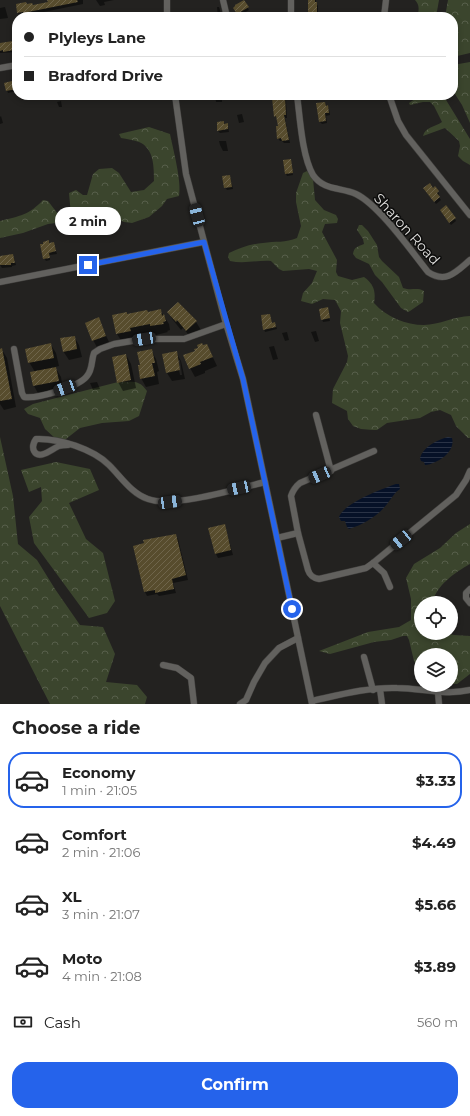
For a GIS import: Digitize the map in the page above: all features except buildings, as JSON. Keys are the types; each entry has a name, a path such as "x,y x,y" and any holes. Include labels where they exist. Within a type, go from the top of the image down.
{"street":[{"path":"167,0 167,12"},
{"path":"223,0 226,12"},
{"path":"291,0 291,12"},
{"path":"385,12 386,0"},
{"path":"0,68 12,66"},
{"path":"176,100 186,174 226,324 243,379 312,702 376,689 396,688 414,690"},
{"name":"Sharon Road","path":"298,100 307,158 313,174 319,182 326,187 357,194 364,199 390,226 428,272 433,275 438,277 448,276 456,272 470,260"},
{"path":"391,100 398,121 406,135 470,215"},
{"path":"0,282 204,242"},
{"path":"14,349 22,394 24,397 30,398 51,394 79,383 86,378 90,372 94,353 100,349 114,344 144,339 184,340 226,324"},
{"path":"316,415 330,471"},
{"path":"68,444 58,446 40,455 36,454 33,447 36,439 43,439 68,444 82,448 96,455 108,464 136,493 153,500 170,502 190,499 265,482"},
{"path":"374,451 300,483 292,491 292,502 298,533 308,570 313,578 366,568 456,495 468,480 470,471"},
{"path":"278,538 298,533"},
{"path":"373,563 384,574 390,587"},
{"path":"470,589 466,593 466,598 470,603"},
{"path":"240,704 246,700 265,663 280,648 298,638"},
{"path":"364,657 382,704"},
{"path":"164,665 177,668 191,678 194,704"},
{"path":"458,691 470,690"},
{"path":"438,692 439,704"}],"green space":[{"path":"415,0 439,0 437,12 418,12 418,4"},
{"path":"448,0 470,0 470,53 458,56 458,12 446,12"},
{"path":"470,62 470,123 458,99 458,64"},
{"path":"414,100 446,100 470,139 470,165 458,156 460,146 459,141 445,128 423,136 428,129 442,122 434,106 430,102 410,105 409,103"},
{"path":"149,127 170,134 178,174 180,190 179,196 167,199 162,206 149,217 132,223 124,222 108,215 92,219 79,219 71,215 69,193 76,190 83,195 87,195 93,174 99,169 112,168 119,173 131,192 144,190 154,181 152,158 148,149 139,142 121,138 119,134"},
{"path":"307,171 313,179 315,200 324,210 336,215 338,219 337,223 325,224 322,232 337,260 336,272 338,276 352,280 364,277 374,288 374,303 390,316 403,322 417,325 430,325 459,317 470,316 470,438 468,438 456,426 451,415 440,410 431,412 420,418 387,423 377,430 361,429 353,426 348,419 347,411 332,403 333,389 347,362 348,356 340,323 341,311 335,300 323,299 312,304 301,301 303,293 312,283 317,271 309,269 283,271 271,261 230,261 228,257 229,253 241,248 254,244 293,240 297,238 301,226 296,202 296,193 303,173"},
{"path":"43,200 48,201 64,222 48,224 23,233 0,238 0,221 29,212"},
{"path":"359,225 362,225 368,231 377,245 379,257 399,277 403,288 419,289 424,291 423,302 408,312 401,308 375,275 369,264 356,258 353,254 354,250 364,244 363,239 357,230"},
{"path":"118,382 135,382 144,387 147,391 139,416 129,421 102,423 80,428 66,439 56,439 45,429 40,418 28,414 24,409 33,404"},
{"path":"0,437 13,496 18,544 37,560 80,625 103,627 115,654 106,682 137,685 147,697 145,704 50,704 0,606"},
{"path":"56,462 90,469 99,490 69,503 86,539 103,553 115,601 107,613 89,618 34,543 29,517 42,501 41,487 29,492 21,470"},
{"path":"470,524 470,564 447,580 435,596 414,596 414,640 458,640 458,635 470,636 470,674 458,683 458,648 414,648 414,661 407,636 374,642 330,654 319,651 368,632 399,627 411,620 411,599 406,578 414,564 440,548 456,533"}],"water":[{"path":"448,437 452,438 452,443 448,452 440,460 425,465 420,458 424,450 435,442"},
{"path":"399,484 400,489 382,510 372,518 349,529 345,521 341,521 339,517 348,507 364,497"}],"route":[{"path":"88,265 204,242 243,379 292,609"}]}
